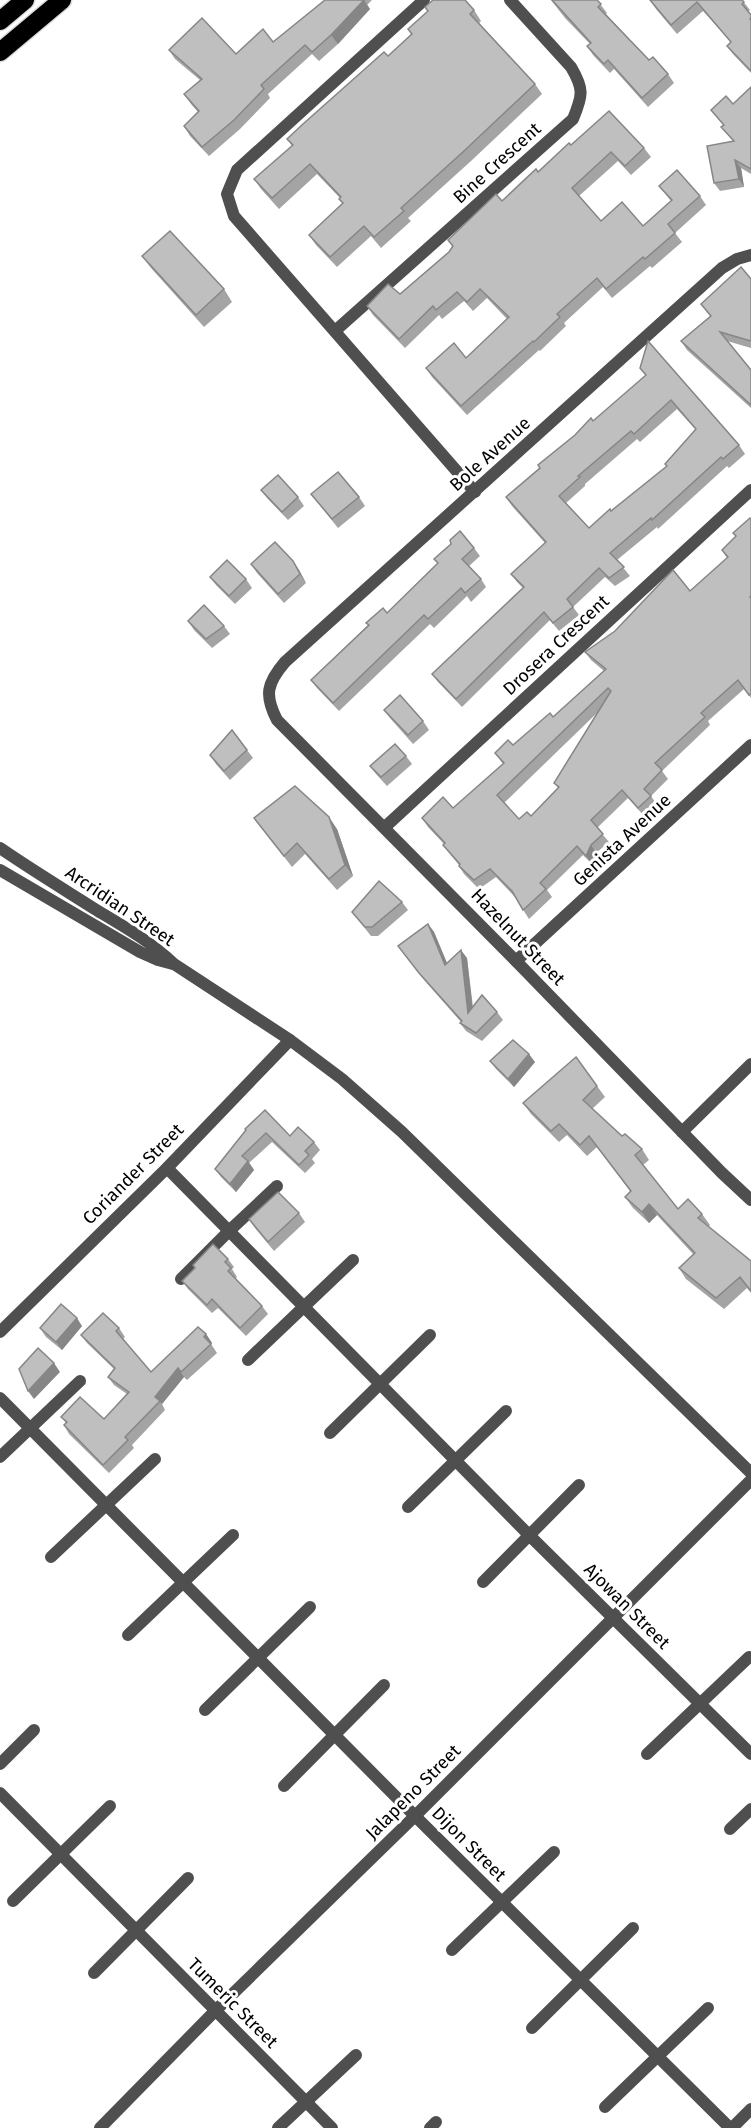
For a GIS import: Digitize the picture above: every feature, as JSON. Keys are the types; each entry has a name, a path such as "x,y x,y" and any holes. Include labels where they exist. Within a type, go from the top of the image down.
{"highway":[{"path":"0,21 26,0"},
{"path":"0,52 62,0"}],"street":[{"path":"424,0 237,170 227,194 234,216 475,492"},
{"name":"Bine Crescent","path":"335,332 573,119 579,106 582,90 577,77 571,67 510,0"},
{"name":"Bole Avenue","path":"268,694 273,677 285,662 722,268 737,259 751,255"},
{"name":"Drosera Crescent","path":"385,827 751,490"},
{"name":"Hazelnut Street","path":"268,694 270,706 277,720 751,1200"},
{"name":"Genista Avenue","path":"516,961 751,745"},
{"name":"Arcridian Street","path":"0,848 140,936 159,949 174,964"},
{"name":"Arcridian Street","path":"0,870 140,952 174,964"},
{"path":"174,964 290,1040 342,1079 402,1131 751,1473"},
{"name":"Coriander Street","path":"0,1332 167,1168 290,1040"},
{"path":"682,1132 751,1064"},
{"name":"Ajowan Street","path":"167,1168 529,1535 751,1754"},
{"path":"182,1279 278,1186"},
{"path":"248,1360 353,1260"},
{"path":"330,1433 430,1335"},
{"path":"0,1457 80,1381"},
{"name":"Dijon Street","path":"0,1398 415,1816 731,2128 751,2109"},
{"path":"408,1507 507,1411"},
{"path":"51,1557 155,1459"},
{"name":"Jalapeno Street","path":"100,2128 751,1480"},
{"path":"483,1582 579,1485"},
{"path":"128,1635 233,1534"},
{"path":"205,1710 310,1607"},
{"path":"647,1754 749,1657"},
{"path":"284,1786 384,1685"},
{"path":"0,1764 34,1730"},
{"name":"Tumeric Street","path":"0,1793 332,2128"},
{"path":"13,1901 110,1806"},
{"path":"730,1829 751,1809"},
{"name":"Dijon Street","path":"452,1950 554,1852"},
{"path":"94,1973 188,1878"},
{"path":"532,2028 633,1928"},
{"path":"605,2107 708,2008"},
{"path":"278,2128 356,2055"}],"building":[{"path":"325,0 364,0 312,52 305,45 261,85 264,89 234,120 202,147 184,126 199,111 184,94 202,79 169,50 202,18 236,54 263,29 273,42"},
{"path":"433,0 465,0 474,10 470,14 535,84 401,208 404,211 374,237 364,226 330,257 309,235 343,203 339,199 341,197 310,164 272,198 254,179 293,145 287,139 303,124 384,52 388,56 412,34 408,29 428,11 425,7"},
{"path":"552,0 597,0 601,4 598,7 649,60 653,57 668,74 642,98 608,60 604,64 587,46 591,43"},
{"path":"650,0 742,0 744,2 742,4 751,15 751,71 727,46 731,42 697,2 671,25"},
{"path":"751,87 751,169 735,160 739,179 714,183 707,146 734,141 721,127 724,125 711,110 726,96 733,104"},
{"path":"609,111 644,148 625,166 611,152 572,188 601,221 622,202 643,226 672,200 659,186 677,170 700,196 668,224 675,233 606,289 597,278 557,314 560,317 534,342 461,406 426,368 454,343 466,358 509,317 480,289 467,302 457,292 436,310 433,306 399,339 367,306 388,284 400,294 449,252 453,246 448,240 496,194 502,201 536,169 538,172"},
{"path":"170,231 224,289 196,315 142,256"},
{"path":"741,267 751,279 751,341 720,332 751,370 751,405 681,341 711,316 701,304"},
{"path":"648,341 739,445 723,459 721,457 652,520 651,518 610,553 624,567 609,578 599,568 567,599 573,607 553,623 544,612 456,699 432,674 524,587 511,574 546,542 506,497 540,468 538,465 575,435 591,418 593,421 646,375 640,368","holes":["671,400 696,429 665,464 667,466 611,511 610,509 589,528 559,496 580,477 578,476 631,431 634,434"]},
{"path":"338,472 359,497 332,519 311,494"},
{"path":"278,475 298,497 282,512 261,490"},
{"path":"751,519 751,693 749,695 738,680 701,713 705,717 655,763 662,770 644,789 651,796 638,808 622,790 591,820 603,834 591,845 586,856 577,846 540,883 546,889 523,910 512,891 490,869 474,880 459,866 460,864 443,845 445,843 422,818 443,797 453,808 504,763 495,753 508,740 513,745 550,713 553,717 606,669 585,652 615,631 673,570 690,591 728,557 722,550 736,536 733,533","holes":["608,688 611,691 554,783 559,787 531,816 527,812 519,819 497,795"]},
{"path":"460,531 474,548 462,559 481,579 465,593 461,588 428,619 424,615 333,703 311,680 369,625 366,623 383,608 387,613 438,563 434,559 451,544 450,540"},
{"path":"275,542 293,561 300,574 278,594 251,564"},
{"path":"227,560 246,579 229,596 210,577"},
{"path":"204,605 224,626 206,639 188,621"},
{"path":"400,695 423,721 408,735 384,710"},
{"path":"232,730 247,750 224,771 210,755"},
{"path":"395,744 406,756 381,777 370,766"},
{"path":"295,786 329,817 345,865 329,879 297,843 284,856 254,818"},
{"path":"379,881 402,902 372,927 365,927 352,912"},
{"path":"428,924 445,965 461,950 468,1013 482,995 497,1012 476,1033 460,1023 462,1021 398,946"},
{"path":"513,1040 529,1054 508,1079 490,1061"},
{"path":"576,1057 597,1086 583,1100 622,1136 625,1134 642,1149 635,1155 678,1209 688,1199 702,1214 698,1218 751,1261 751,1291 740,1277 716,1298 679,1268 695,1253 649,1204 642,1212 625,1197 631,1191 589,1136 580,1145 559,1124 551,1131 523,1103"},
{"path":"265,1110 290,1136 298,1127 314,1142 305,1151 309,1155 299,1165 266,1133 242,1156 248,1161 230,1184 215,1169 245,1129"},
{"path":"278,1192 299,1213 268,1242 249,1219"},
{"path":"213,1244 228,1259 225,1262 231,1268 228,1271 262,1306 240,1328 212,1299 207,1305 182,1281 195,1268 193,1265"},
{"path":"61,1304 77,1318 56,1342 40,1328"},
{"path":"103,1313 119,1328 116,1331 151,1372 198,1327 206,1334 204,1337 211,1344 181,1372 178,1368 155,1397 160,1401 125,1437 128,1440 103,1465 64,1425 67,1422 61,1417 80,1397 104,1419 129,1392 108,1377 115,1368 81,1335"},
{"path":"38,1348 54,1363 28,1391 19,1369"}]}
